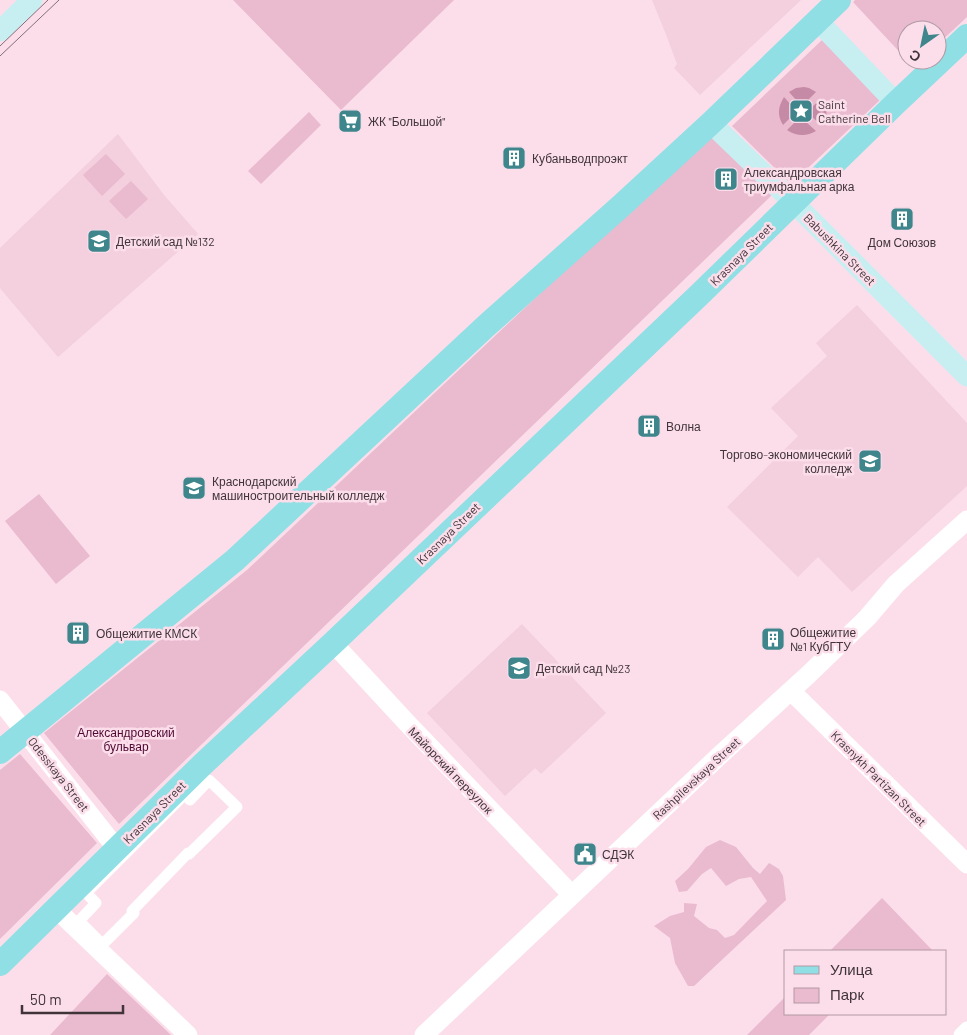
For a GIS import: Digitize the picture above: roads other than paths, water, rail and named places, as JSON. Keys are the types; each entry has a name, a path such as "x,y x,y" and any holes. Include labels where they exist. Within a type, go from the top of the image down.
{"main road":[{"path":"0,31 32,0"},
{"path":"0,752 235,560 486,326 711,123 839,0"},
{"path":"818,21 896,103"},
{"name":"Krasnaya Street","path":"0,964 203,764 698,296 793,202 967,36"},
{"name":"Babushkina Street","path":"711,123 967,376"}],"street":[{"name":"Rashpilevskaya Street","path":"424,1035 718,757 791,691 867,618 896,584 967,520"},
{"name":"Майорский переулок","path":"332,643 572,896"},
{"name":"Krasnykh Partizan Street","path":"791,691 967,864"},
{"name":"Odesskaya Street","path":"0,700 117,849"},
{"name":"Krasnaya Street","path":"209,780 237,807 189,854 182,858 132,911 134,913 105,942 100,942 79,921 96,903 86,893 185,794 190,800 209,780"},
{"path":"56,909 188,1035"},
{"path":"960,1035 967,1029"}],"tram line":[{"path":"0,46 48,0"},
{"path":"0,56 59,0"}],"place":[{"name":"Saint Catherine Bell","path":"801,111"},
{"name":"ЖК \"Большой\"","path":"350,121"},
{"name":"Кубаньводпроэкт","path":"514,158"},
{"name":"Александровская триумфальная арка","path":"726,179"},
{"name":"Дом Союзов","path":"902,219"},
{"name":"Детский сад №132","path":"99,241"},
{"name":"Волна","path":"649,426"},
{"name":"Торгово-экономический колледж","path":"870,461"},
{"name":"Краснодарский машиностроительный колледж","path":"194,488"},
{"name":"Общежитие КМСК","path":"78,633"},
{"name":"Общежитие №1 КубГТУ","path":"773,639"},
{"name":"Детский сад №23","path":"519,668"},
{"name":"СДЭК","path":"585,854"}],"park label":[{"name":"Александровский бульвар","path":"126,739"}]}
